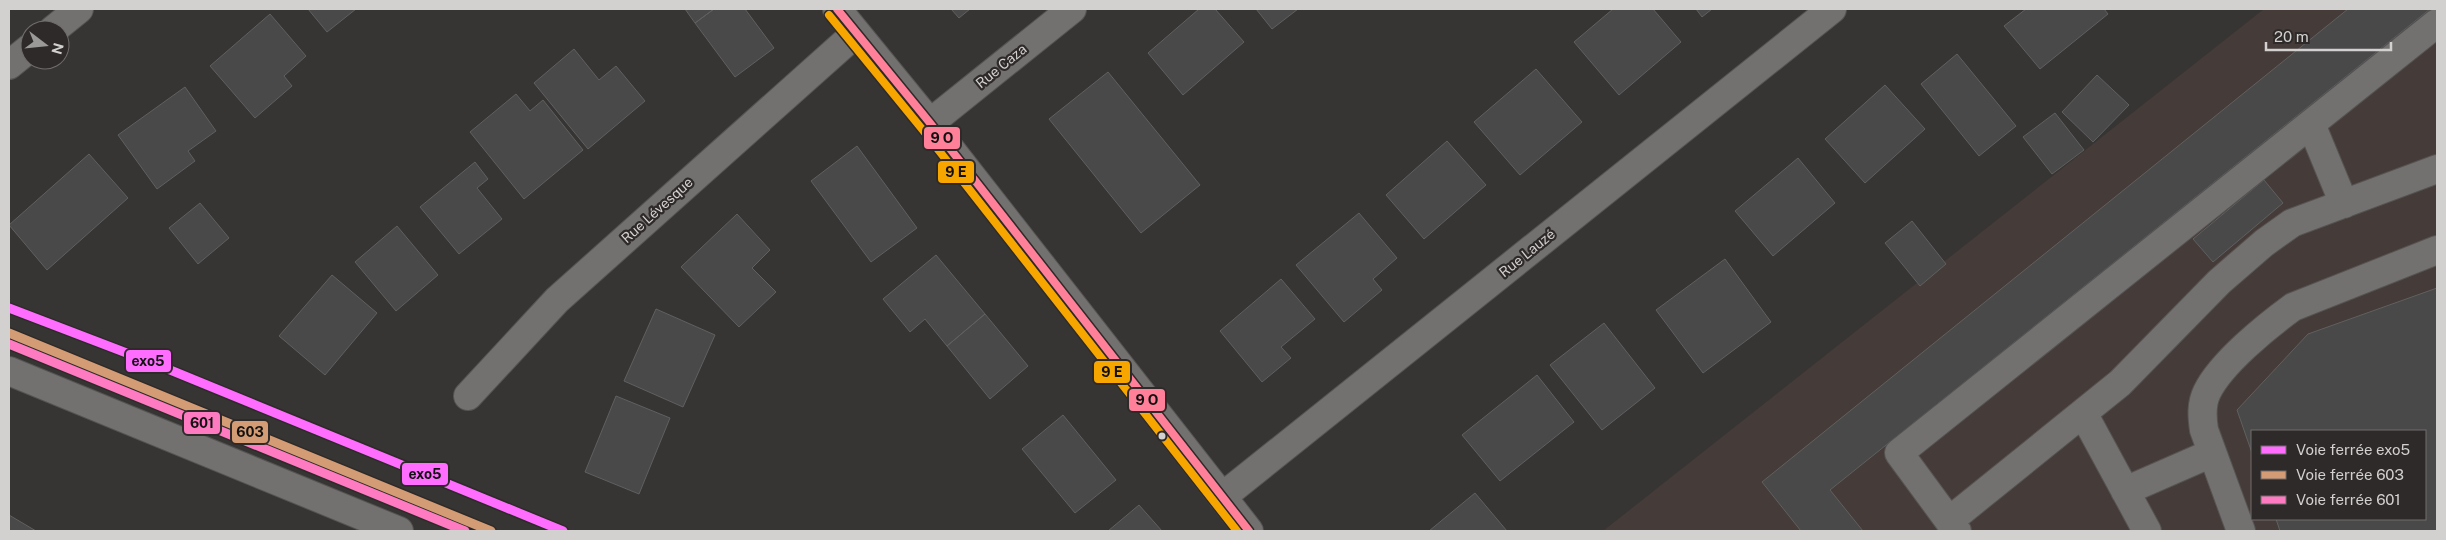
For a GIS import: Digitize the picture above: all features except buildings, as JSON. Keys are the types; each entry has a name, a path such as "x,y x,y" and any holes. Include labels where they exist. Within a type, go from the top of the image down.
{"street":[{"path":"65,20 79,9"},
{"path":"837,9 930,123 1249,531"},
{"name":"Rue Caza","path":"930,123 1072,9"},
{"name":"Rue Lauzé","path":"1222,497 1832,9"},
{"path":"2437,23 1899,453 1953,526 2120,383 2219,282 2264,242 2292,223 2437,169"},
{"name":"Rue Lévesque","path":"468,396 557,300 856,34"},
{"path":"9,66 20,57"},
{"path":"2311,124 2344,204"},
{"path":"2241,531 2204,430 2202,414 2206,394 2216,376 2273,322 2293,307 2437,250"},
{"path":"9,371 400,531"},
{"path":"2083,413 2147,531"},
{"path":"2125,491 2212,453"}],"shaded area":[{"path":"2264,9 2437,9 2437,531 1603,531"}],"rail line":[{"name":"exo5","path":"9,308 158,365 563,531"},
{"name":"603","path":"9,333 491,531"},
{"name":"601","path":"9,344 465,531"}],"transit line":[{"path":"837,9 930,123 1249,531"},
{"path":"829,15 922,129 1237,531"}]}
